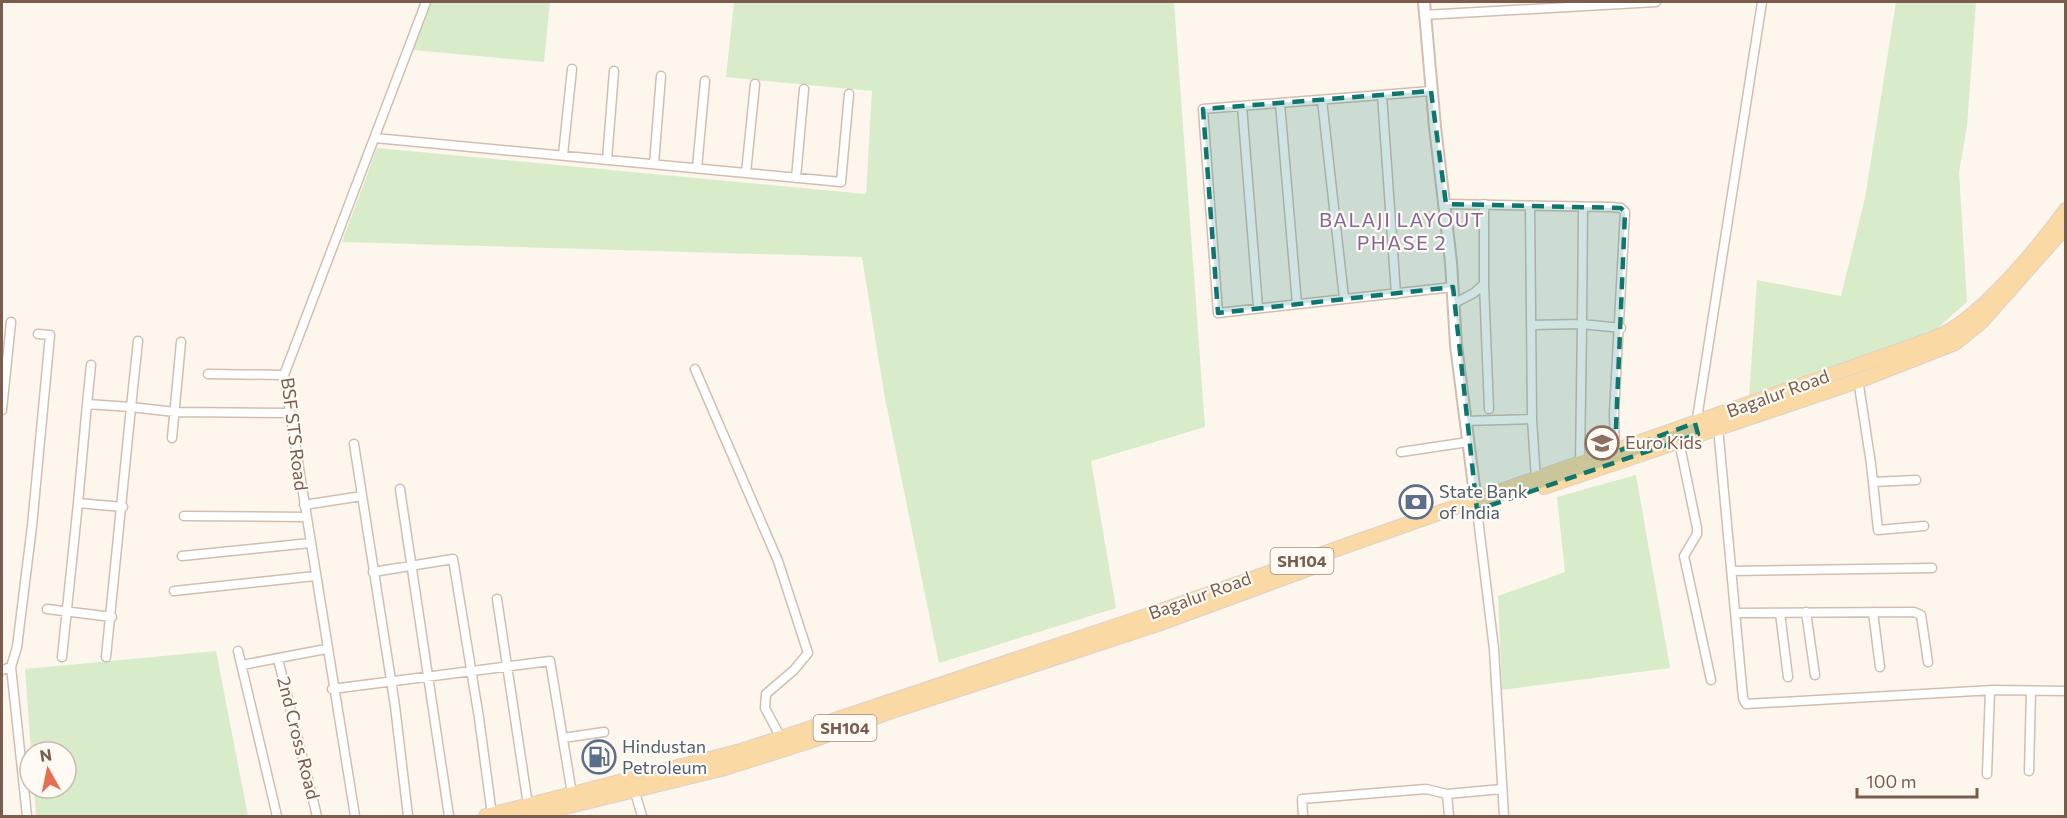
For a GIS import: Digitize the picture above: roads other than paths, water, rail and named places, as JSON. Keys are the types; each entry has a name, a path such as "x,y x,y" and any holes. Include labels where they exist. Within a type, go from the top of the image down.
{"main road":[{"name":"Bagalur Road","path":"1476,506 1581,463 1697,429 1950,330 1977,310 2043,240 2066,210"},
{"name":"Bagalur Road","path":"489,816 528,811 725,768 1476,506 1679,441 1697,429 1718,428 1858,381 1955,343 1982,321 2046,251 2066,225"},
{"name":"Bagalur Road","path":"528,811 572,794 741,751 1156,618"}],"street":[{"name":"BSF STS Road","path":"355,816 332,688 284,375 426,2"},
{"path":"1424,2 1431,91 1446,204 1465,421 1494,648 1504,816"},
{"path":"1424,15 1534,5 1656,2"},
{"path":"1697,429 1762,2"},
{"path":"563,155 572,69"},
{"path":"607,160 614,71"},
{"path":"654,164 661,76"},
{"path":"697,168 705,81"},
{"path":"746,173 754,84"},
{"path":"796,178 804,89"},
{"path":"1431,91 1203,109 1218,313 1453,287"},
{"path":"375,138 841,182 849,94"},
{"path":"1382,95 1396,294"},
{"path":"1322,100 1344,298"},
{"path":"1280,103 1297,304"},
{"path":"1242,106 1258,307"},
{"path":"1446,204 1621,208 1625,212 1621,328 1614,413 1615,452"},
{"path":"1484,204 1484,284 1489,409"},
{"path":"1530,206 1532,419 1536,480"},
{"path":"1581,463 1583,208"},
{"path":"1453,304 1474,293 1484,284"},
{"path":"2,410 11,322"},
{"path":"1531,325 1582,324 1621,328"},
{"path":"27,816 12,667 17,647 32,526 50,335 38,333"},
{"path":"106,657 112,617 138,341"},
{"path":"172,438 181,342"},
{"path":"62,657 91,365"},
{"path":"1856,366 1878,530 1924,526"},
{"path":"695,369 778,561 808,653 794,670 766,694 765,708 782,738"},
{"path":"208,374 284,375"},
{"path":"87,404 175,412 289,413"},
{"path":"1465,421 1532,419"},
{"path":"1718,428 1737,613 1743,698 1746,704 1990,690 2066,691"},
{"path":"1679,441 1697,528 1697,534 1684,556 1711,680"},
{"path":"1401,452 1468,442"},
{"path":"354,444 408,816"},
{"path":"1873,483 1916,480"},
{"path":"400,489 430,676 449,816"},
{"path":"304,506 362,496"},
{"path":"78,503 123,507"},
{"path":"184,516 306,517"},
{"path":"182,556 310,543"},
{"path":"373,572 453,559 472,671 489,816"},
{"path":"1732,571 1932,568"},
{"path":"174,591 315,576"},
{"path":"497,599 528,811"},
{"path":"47,609 112,617"},
{"path":"1806,612 1815,675"},
{"path":"1873,612 1880,667"},
{"path":"1737,613 1914,612 1921,615 1928,662"},
{"path":"1780,613 1788,676"},
{"path":"242,665 326,649"},
{"path":"238,651 277,816"},
{"name":"2nd Cross Road","path":"278,659 317,816"},
{"path":"332,688 550,661 572,794"},
{"path":"2,670 12,667"},
{"path":"1987,774 1990,690"},
{"path":"2029,771 2031,691"},
{"path":"562,738 604,732"},
{"path":"634,789 642,816"},
{"path":"1303,816 1302,799 1426,789 1447,794 1502,789"},
{"path":"1447,794 1449,816"}],"place":[{"name":"Euro Kids","path":"1602,443"},
{"name":"State Bank of India","path":"1416,502"},
{"name":"Hindustan Petroleum","path":"599,757"}],"district":[{"name":"BALAJI LAYOUT PHASE 2","path":"1402,232"}]}
